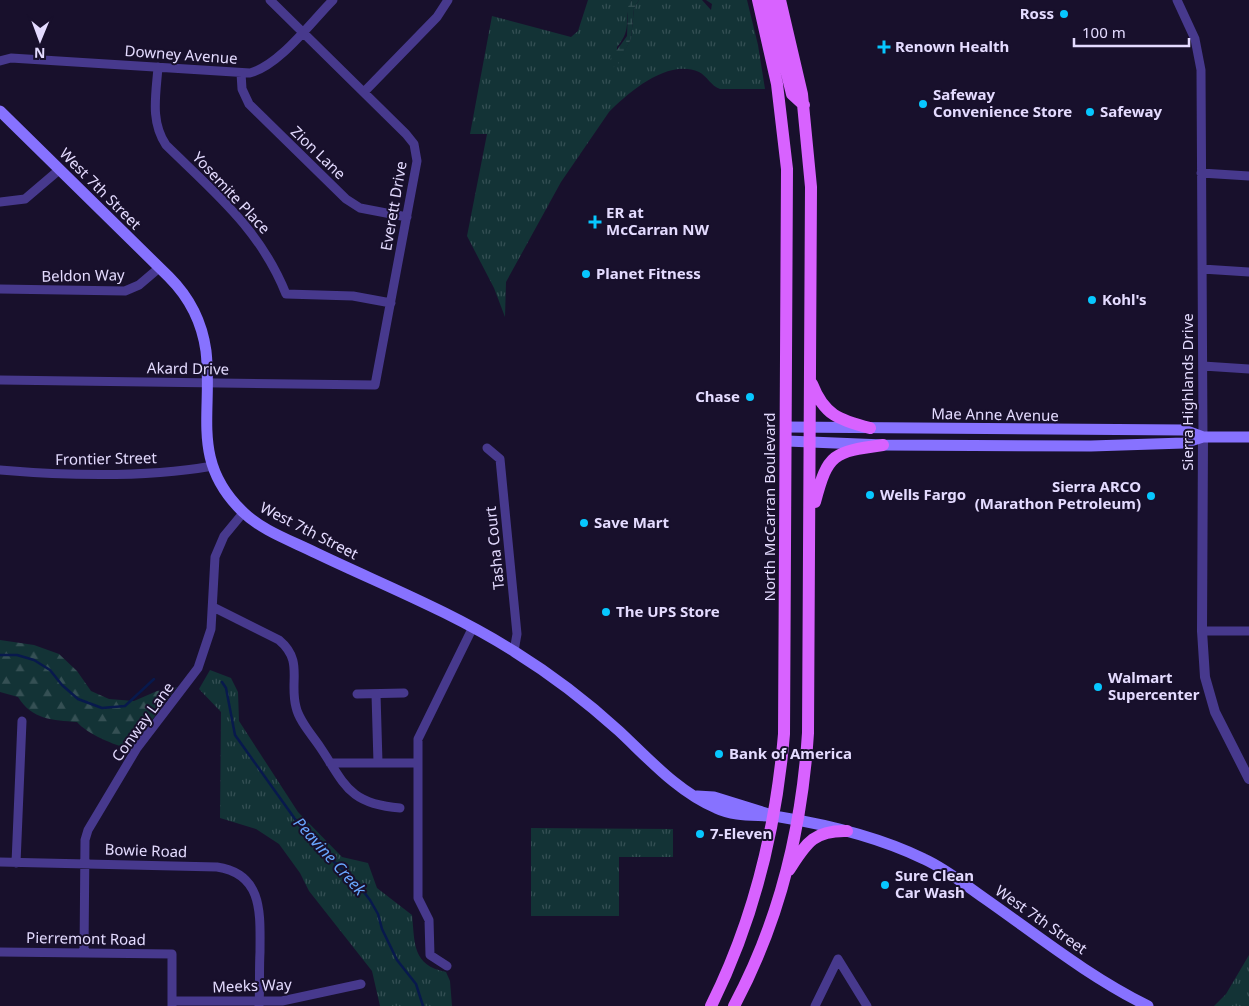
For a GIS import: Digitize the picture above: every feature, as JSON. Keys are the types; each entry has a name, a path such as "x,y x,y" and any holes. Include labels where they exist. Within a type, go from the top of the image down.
{"main road":[{"name":"North McCarran Boulevard","path":"710,1006 723,982 748,920 761,876 775,816 781,776 786,706 786,150 777,84 758,0"},
{"path":"769,0 792,94 804,105"},
{"path":"734,1006 767,932 785,876 797,820 806,762 808,732 811,188 804,105 798,68 780,0"},
{"name":"West 7th Street","path":"0,111 177,285 196,316 206,350 207,446 213,466 230,496 243,512 277,534 473,627 514,651 580,698 657,767 711,806 741,816 775,816 847,831 902,849 933,863 1083,967 1148,1006"},
{"path":"810,362 811,381 824,408 839,419 870,428"},
{"name":"Mae Anne Avenue","path":"786,427 1184,430 1203,437"},
{"name":"Mae Anne Avenue","path":"787,441 883,445 1091,446 1184,443 1203,437 1249,437"},
{"path":"810,519 822,473 829,462 846,451 883,445"},
{"path":"785,876 812,840 831,830 847,831"}],"street":[{"name":"Everett Drive","path":"270,0 414,144 417,161 375,385"},
{"name":"Downey Avenue","path":"0,61 11,58 241,73 259,70 266,66 302,32 333,0"},
{"path":"364,92 437,17 448,0"},
{"name":"Sierra Highlands Drive","path":"1177,0 1189,25 1199,55 1203,366 1202,631 1205,678 1224,731 1249,780"},
{"name":"Yosemite Place","path":"158,67 155,118 160,137 244,222 269,257 286,294 353,296 391,302"},
{"name":"Zion Lane","path":"241,73 242,89 249,104 346,200 360,208 407,217"},
{"path":"0,202 26,199 59,170"},
{"path":"1201,173 1249,176"},
{"name":"Beldon Way","path":"0,289 124,291 139,285 159,268"},
{"path":"1202,269 1249,272"},
{"path":"1203,366 1249,369"},
{"name":"Akard Drive","path":"0,380 375,385"},
{"name":"Tasha Court","path":"486,448 500,459 517,634 514,651"},
{"name":"Frontier Street","path":"0,470 53,475 173,472 213,466"},
{"name":"Conway Lane","path":"84,953 85,840 92,820 138,748 198,668 208,644 213,608 215,557 224,536 243,512"},
{"path":"213,608 279,640 286,646 294,660 296,710 340,780 361,799 371,804 400,808"},
{"path":"447,966 430,955 429,920 418,898 418,739 473,627"},
{"path":"1202,631 1249,631"},
{"path":"357,694 404,693"},
{"path":"376,694 378,762"},
{"path":"16,863 22,721"},
{"path":"330,763 418,763"},
{"name":"Bowie Road","path":"0,862 226,868 242,876 249,883 257,900 260,917 259,1004"},
{"name":"Pierremont Road","path":"0,952 172,954 173,1004"},
{"path":"815,1006 838,959 868,1006"},
{"name":"Meeks Way","path":"173,1004 259,1004 282,1001 360,984"}],"green space":[{"path":"588,0 632,0 629,7 627,29 617,47 617,64 631,39 634,8 639,0 702,0 711,10 712,4 706,0 747,0 758,45 765,89 720,89 699,72 687,69 662,73 627,95 609,112 561,182 506,282 505,317 494,288 467,236 487,134 470,134 492,16 571,37 578,31"},
{"path":"632,0 639,0 634,8 631,39 618,64 612,68 609,61 627,36 628,7"},
{"path":"0,640 34,645 59,654 77,671 91,691 109,699 134,701 157,691 177,687 130,749 101,739 87,731 77,722 51,719 36,714 24,705 18,697 0,692"},
{"path":"210,670 231,678 238,692 239,721 298,812 342,857 368,863 377,888 412,915 417,952 427,964 435,969 446,972 450,981 452,1006 380,1006 372,971 309,891 300,873 279,844 256,829 220,818 221,712 199,689"},
{"path":"531,828 673,829 673,857 619,857 619,916 531,916"},
{"path":"1249,955 1249,1006 1214,1006 1226,994"}],"waterway":[{"name":"Peavine Creek","path":"0,655 17,655 34,660 50,670 62,685 78,699 102,708 125,706 154,679"},
{"name":"Peavine Creek","path":"222,682 226,688 235,735 300,826 326,855 354,879 370,900 378,914 382,929 397,960 416,984 423,1006"}],"place":[{"name":"Ross","path":"1064,14"},
{"name":"Renown Health","path":"884,47"},
{"name":"Safeway Convenience Store","path":"923,104"},
{"name":"Safeway","path":"1090,112"},
{"name":"ER at McCarran NW","path":"595,222"},
{"name":"Planet Fitness","path":"586,274"},
{"name":"Kohl's","path":"1092,300"},
{"name":"Chase","path":"750,397"},
{"name":"Wells Fargo","path":"870,495"},
{"name":"Sierra ARCO (Marathon Petroleum)","path":"1151,496"},
{"name":"Save Mart","path":"584,523"},
{"name":"The UPS Store","path":"606,612"},
{"name":"Walmart Supercenter","path":"1098,687"},
{"name":"Bank of America","path":"719,754"},
{"name":"7-Eleven","path":"700,834"},
{"name":"Sure Clean Car Wash","path":"885,885"}]}
